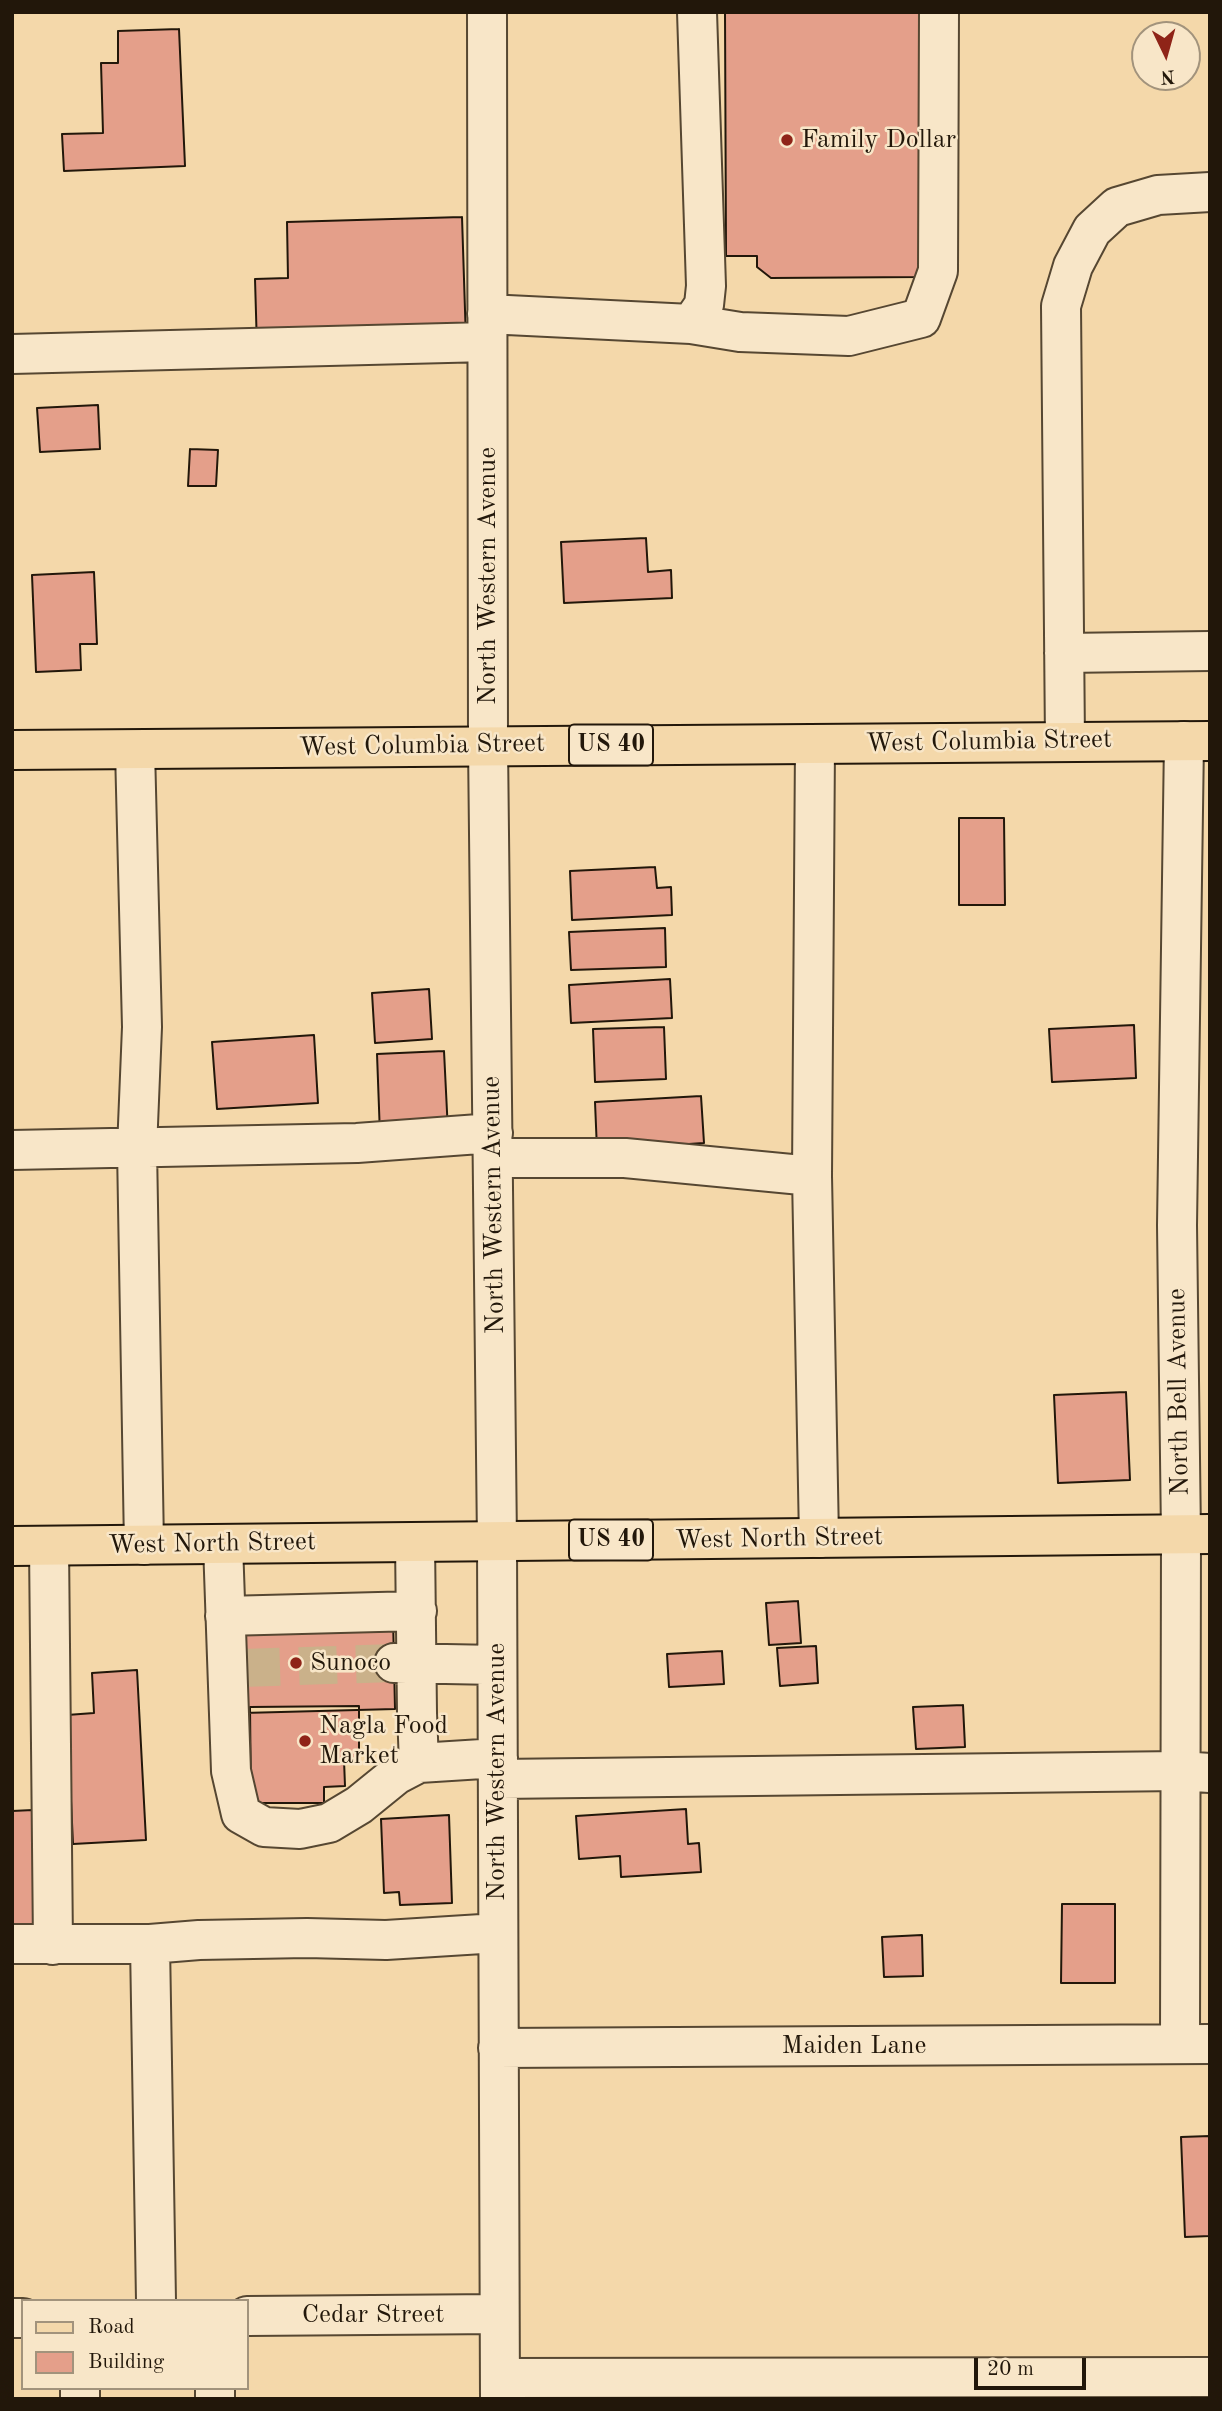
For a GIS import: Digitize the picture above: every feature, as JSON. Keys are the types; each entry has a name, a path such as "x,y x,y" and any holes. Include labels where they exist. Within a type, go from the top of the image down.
{"main road":[{"name":"West Columbia Street","path":"12,750 1197,741"},
{"name":"West North Street","path":"31,1546 1195,1534"}],"street":[{"name":"North Western Avenue","path":"487,12 488,745 497,1542 500,2388"},
{"path":"691,324 704,305 706,286 697,12"},
{"path":"12,354 486,328 691,324 740,332 849,336 921,318 938,271 939,12"},
{"path":"1065,742 1061,306 1073,265 1092,230 1117,207 1158,195 1210,192"},
{"path":"1064,653 1210,651"},
{"name":"North Bell Avenue","path":"1195,2044 1195,1534 1177,1225 1197,741"},
{"path":"815,744 812,1176 819,1538"},
{"path":"135,750 142,1027 136,1149 144,1545"},
{"path":"12,1150 257,1144 494,1145 812,1176"},
{"path":"408,1769 397,1725 416,1713 406,1663 417,1611 415,1542"},
{"path":"223,1544 225,1616 234,1669 231,1771 241,1814 264,1827 300,1829 329,1823 408,1769 1195,1772"},
{"path":"31,1546 53,1945"},
{"path":"225,1616 417,1611"},
{"path":"406,1663 497,1665"},
{"path":"12,1944 150,1944 294,1938 386,1940 498,1933"},
{"path":"150,1944 156,2299"},
{"name":"Maiden Lane","path":"498,2048 1195,2044"},
{"name":"Cedar Street","path":"248,2316 499,2314"},
{"path":"500,2388 1210,2377"}],"building":[{"path":"725,12 920,12 921,277 771,278 757,267 757,256 726,256"},
{"path":"179,29 185,166 64,171 62,134 103,133 101,63 118,63 118,31"},
{"path":"462,217 466,341 257,348 255,279 288,278 287,222"},
{"path":"98,405 100,449 40,452 37,408"},
{"path":"190,449 218,450 216,486 188,486"},
{"path":"646,538 648,572 671,570 672,598 564,603 561,542"},
{"path":"94,572 97,644 80,644 81,670 36,672 32,575"},
{"path":"959,818 1004,818 1005,905 959,905"},
{"path":"655,867 657,888 671,887 672,915 572,920 570,871"},
{"path":"665,928 666,967 571,970 569,932"},
{"path":"670,979 672,1018 571,1023 569,985"},
{"path":"429,989 432,1039 375,1043 372,993"},
{"path":"1134,1025 1136,1078 1052,1082 1049,1029"},
{"path":"664,1027 666,1079 595,1082 593,1029"},
{"path":"314,1035 318,1103 217,1109 212,1042"},
{"path":"444,1051 448,1132 380,1135 377,1054"},
{"path":"701,1096 704,1143 597,1150 595,1102"},
{"path":"1126,1392 1130,1480 1058,1483 1054,1395"},
{"path":"798,1601 801,1643 769,1645 766,1603"},
{"path":"393,1617 395,1709 243,1713 241,1622"},
{"path":"816,1646 818,1683 780,1686 777,1648"},
{"path":"722,1651 724,1684 669,1687 667,1654"},
{"path":"137,1670 146,1840 73,1844 67,1715 94,1713 92,1673"},
{"path":"963,1705 965,1747 916,1749 913,1707"},
{"path":"359,1706 359,1760 344,1760 345,1786 324,1787 324,1803 251,1803 250,1707"},
{"path":"686,1809 688,1844 699,1843 701,1872 621,1877 620,1856 579,1859 576,1816"},
{"path":"33,1810 37,1924 12,1925 12,1811"},
{"path":"449,1815 452,1903 400,1905 399,1892 384,1893 381,1819"},
{"path":"1062,1904 1115,1904 1115,1983 1061,1983"},
{"path":"922,1935 923,1976 884,1977 882,1937"},
{"path":"1210,2136 1210,2236 1185,2237 1181,2137"}],"tunnel":[{"path":"242,1668 394,1663"}],"place":[{"name":"Family Dollar","path":"787,140"},
{"name":"Sunoco","path":"296,1663"},
{"name":"Nagla Food Market","path":"305,1741"}]}
